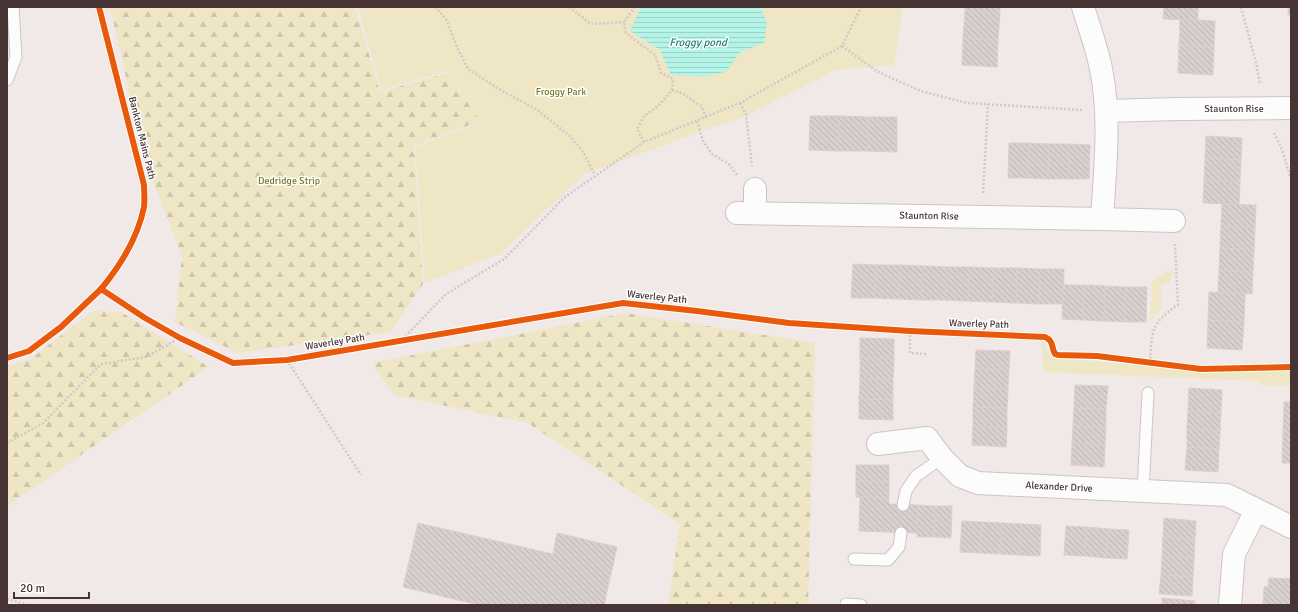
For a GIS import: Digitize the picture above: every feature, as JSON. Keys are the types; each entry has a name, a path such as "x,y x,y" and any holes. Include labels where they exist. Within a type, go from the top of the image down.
{"street":[{"path":"1083,7 1101,69 1106,111 1106,155 1102,219"},
{"name":"Staunton Rise","path":"1106,111 1291,108"},
{"name":"Staunton Rise","path":"755,189 746,213 1174,221"},
{"name":"Alexander Drive","path":"878,444 927,438 942,458 960,476 978,483 1227,495 1291,527"},
{"path":"1230,605 1234,554 1256,510"}],"lane":[{"path":"7,80 16,57 13,7"},
{"path":"1143,492 1148,393"},
{"path":"903,505 906,491 916,476 942,458"},
{"path":"854,559 888,560 899,547 902,533"},
{"path":"846,604 861,605"}],"path":[{"path":"435,7 446,19 457,47 468,69 536,109 570,136 583,152 596,175"},
{"path":"569,7 591,24 624,22"},
{"path":"635,7 624,22 626,33 655,55 661,73 673,79 672,90 658,106 644,116 637,130 644,142"},
{"path":"400,342 446,294 504,259 565,197 644,142 740,103 842,46 861,7"},
{"path":"1241,7 1256,63 1263,108 1281,147 1291,179"},
{"path":"842,46 878,72 921,91 967,103 1106,111"},
{"path":"672,90 682,93 702,107 706,118"},
{"path":"740,103 746,114 755,189"},
{"path":"982,217 988,104"},
{"path":"697,121 703,141 712,154 729,164 738,176 755,189"},
{"path":"1150,363 1154,326 1169,311 1178,305 1174,221"},
{"path":"918,331 907,331 910,353 926,354"},
{"path":"7,443 43,423 101,364 146,357 177,336 186,341"},
{"path":"392,343 408,340"},
{"path":"287,360 361,475"},
{"path":"1142,362 1157,364"},
{"path":"7,599 28,605"}],"green space":[{"name":"Dedridge Strip","path":"110,7 355,7 380,92 447,73 480,121 414,146 423,284 390,332 238,353 175,322 182,256 145,161"},
{"name":"Froggy Park","path":"358,7 901,7 902,13 894,65 836,70 748,115 584,174 500,254 425,283 415,147 481,122 447,71 381,90"},
{"path":"1172,269 1171,283 1161,285 1161,310 1150,321 1152,281"},
{"path":"93,311 121,312 209,367 7,506 7,366 29,360"},
{"path":"626,313 815,343 808,605 668,605 680,524 528,423 394,395 372,363"},
{"path":"983,335 1044,339 1048,352 1055,358 1201,370 1291,369 1291,386 1260,385 1258,381 1043,372 1042,342 983,339"}],"water":[{"name":"Froggy pond","path":"641,7 760,7 767,23 764,43 740,52 727,71 704,77 671,75 660,50 630,31"}],"building":[{"path":"965,7 1000,7 1000,13 965,11"},
{"path":"1164,7 1198,7 1198,20 1163,19"},
{"path":"1288,7 1291,7 1291,15 1288,15"},
{"path":"965,11 1000,13 998,40 963,38"},
{"path":"1180,19 1215,21 1214,47 1179,46"},
{"path":"963,38 998,40 997,67 962,65"},
{"path":"1179,46 1214,47 1213,75 1178,73"},
{"path":"810,116 839,116 838,151 809,150"},
{"path":"839,116 868,117 868,151 838,151"},
{"path":"868,117 897,117 897,152 868,151"},
{"path":"1206,136 1242,138 1241,160 1205,158"},
{"path":"1009,143 1029,143 1028,178 1008,178"},
{"path":"1029,143 1049,144 1048,179 1028,178"},
{"path":"1049,144 1069,144 1069,179 1048,179"},
{"path":"1069,144 1090,145 1089,179 1069,179"},
{"path":"1205,158 1241,160 1240,182 1204,180"},
{"path":"1204,180 1240,182 1239,204 1203,203"},
{"path":"1222,204 1256,205 1255,228 1221,226"},
{"path":"1221,226 1255,228 1254,250 1220,248"},
{"path":"1220,248 1254,250 1253,272 1219,270"},
{"path":"853,264 876,265 874,298 851,298"},
{"path":"876,265 900,265 898,299 874,298"},
{"path":"900,265 923,266 921,300 898,299"},
{"path":"923,266 947,267 945,300 921,300"},
{"path":"947,267 970,267 968,301 945,300"},
{"path":"970,267 994,268 992,302 968,301"},
{"path":"994,268 1017,268 1016,303 992,302"},
{"path":"1017,268 1040,269 1039,304 1016,303"},
{"path":"1040,269 1064,269 1063,304 1039,304"},
{"path":"1219,270 1253,272 1252,294 1218,292"},
{"path":"1063,285 1084,285 1083,320 1062,319"},
{"path":"1084,285 1105,286 1104,321 1083,320"},
{"path":"1105,286 1126,287 1124,322 1104,321"},
{"path":"1126,287 1147,287 1146,322 1124,322"},
{"path":"1209,292 1245,294 1244,322 1208,320"},
{"path":"1208,320 1244,322 1242,350 1207,348"},
{"path":"860,338 894,339 894,359 860,358"},
{"path":"976,350 1010,351 1009,370 975,369"},
{"path":"860,358 894,359 893,379 860,379"},
{"path":"975,369 1009,370 1008,389 974,388"},
{"path":"860,379 893,379 893,400 859,399"},
{"path":"1075,385 1108,386 1106,409 1074,408"},
{"path":"974,388 1008,389 1007,408 973,407"},
{"path":"1189,388 1222,390 1221,413 1188,411"},
{"path":"859,399 893,400 893,420 859,419"},
{"path":"1284,402 1291,402 1291,433 1283,432"},
{"path":"973,407 1007,408 1007,428 973,426"},
{"path":"1074,408 1106,409 1106,427 1073,426"},
{"path":"1188,411 1221,413 1220,431 1187,429"},
{"path":"973,426 1007,428 1006,447 972,445"},
{"path":"1073,426 1106,427 1105,445 1072,443"},
{"path":"1187,429 1220,431 1219,449 1187,447"},
{"path":"1283,432 1291,433 1291,463 1282,463"},
{"path":"1072,443 1105,445 1104,467 1071,465"},
{"path":"1187,447 1219,449 1218,472 1185,470"},
{"path":"856,465 889,465 889,482 856,481"},
{"path":"856,481 889,482 889,498 856,497"},
{"path":"860,497 889,498 889,504 918,505 917,533 859,531"},
{"path":"918,505 935,506 934,537 917,537"},
{"path":"935,506 952,506 951,538 934,537"},
{"path":"1164,518 1196,521 1195,539 1163,537"},
{"path":"962,521 982,522 980,553 960,552"},
{"path":"982,522 1002,523 1000,554 980,553"},
{"path":"418,523 553,554 557,533 617,547 604,605 479,605 403,587"},
{"path":"1002,523 1021,524 1020,555 1000,554"},
{"path":"1021,524 1041,525 1040,556 1020,555"},
{"path":"1066,526 1087,527 1085,556 1064,555"},
{"path":"1087,527 1108,529 1106,558 1085,556"},
{"path":"1108,529 1129,530 1127,559 1106,558"},
{"path":"1163,537 1195,539 1194,558 1162,556"},
{"path":"1162,556 1194,558 1193,577 1161,575"},
{"path":"1161,575 1193,577 1192,596 1159,594"},
{"path":"1269,578 1291,579 1291,605 1263,605 1264,587 1268,587"},
{"path":"1162,598 1195,601 1194,605 1162,605"}],"cycle path":[{"name":"Bankton Mains Path","path":"99,7 144,185 144,207 133,240 115,271 101,289"},
{"name":"Waverley Path","path":"7,358 29,351 61,327 101,289 145,318 180,338 233,363 287,360 623,303 789,323 910,331 1045,337 1050,340 1055,354 1058,355 1097,356 1201,369 1291,367"}]}
